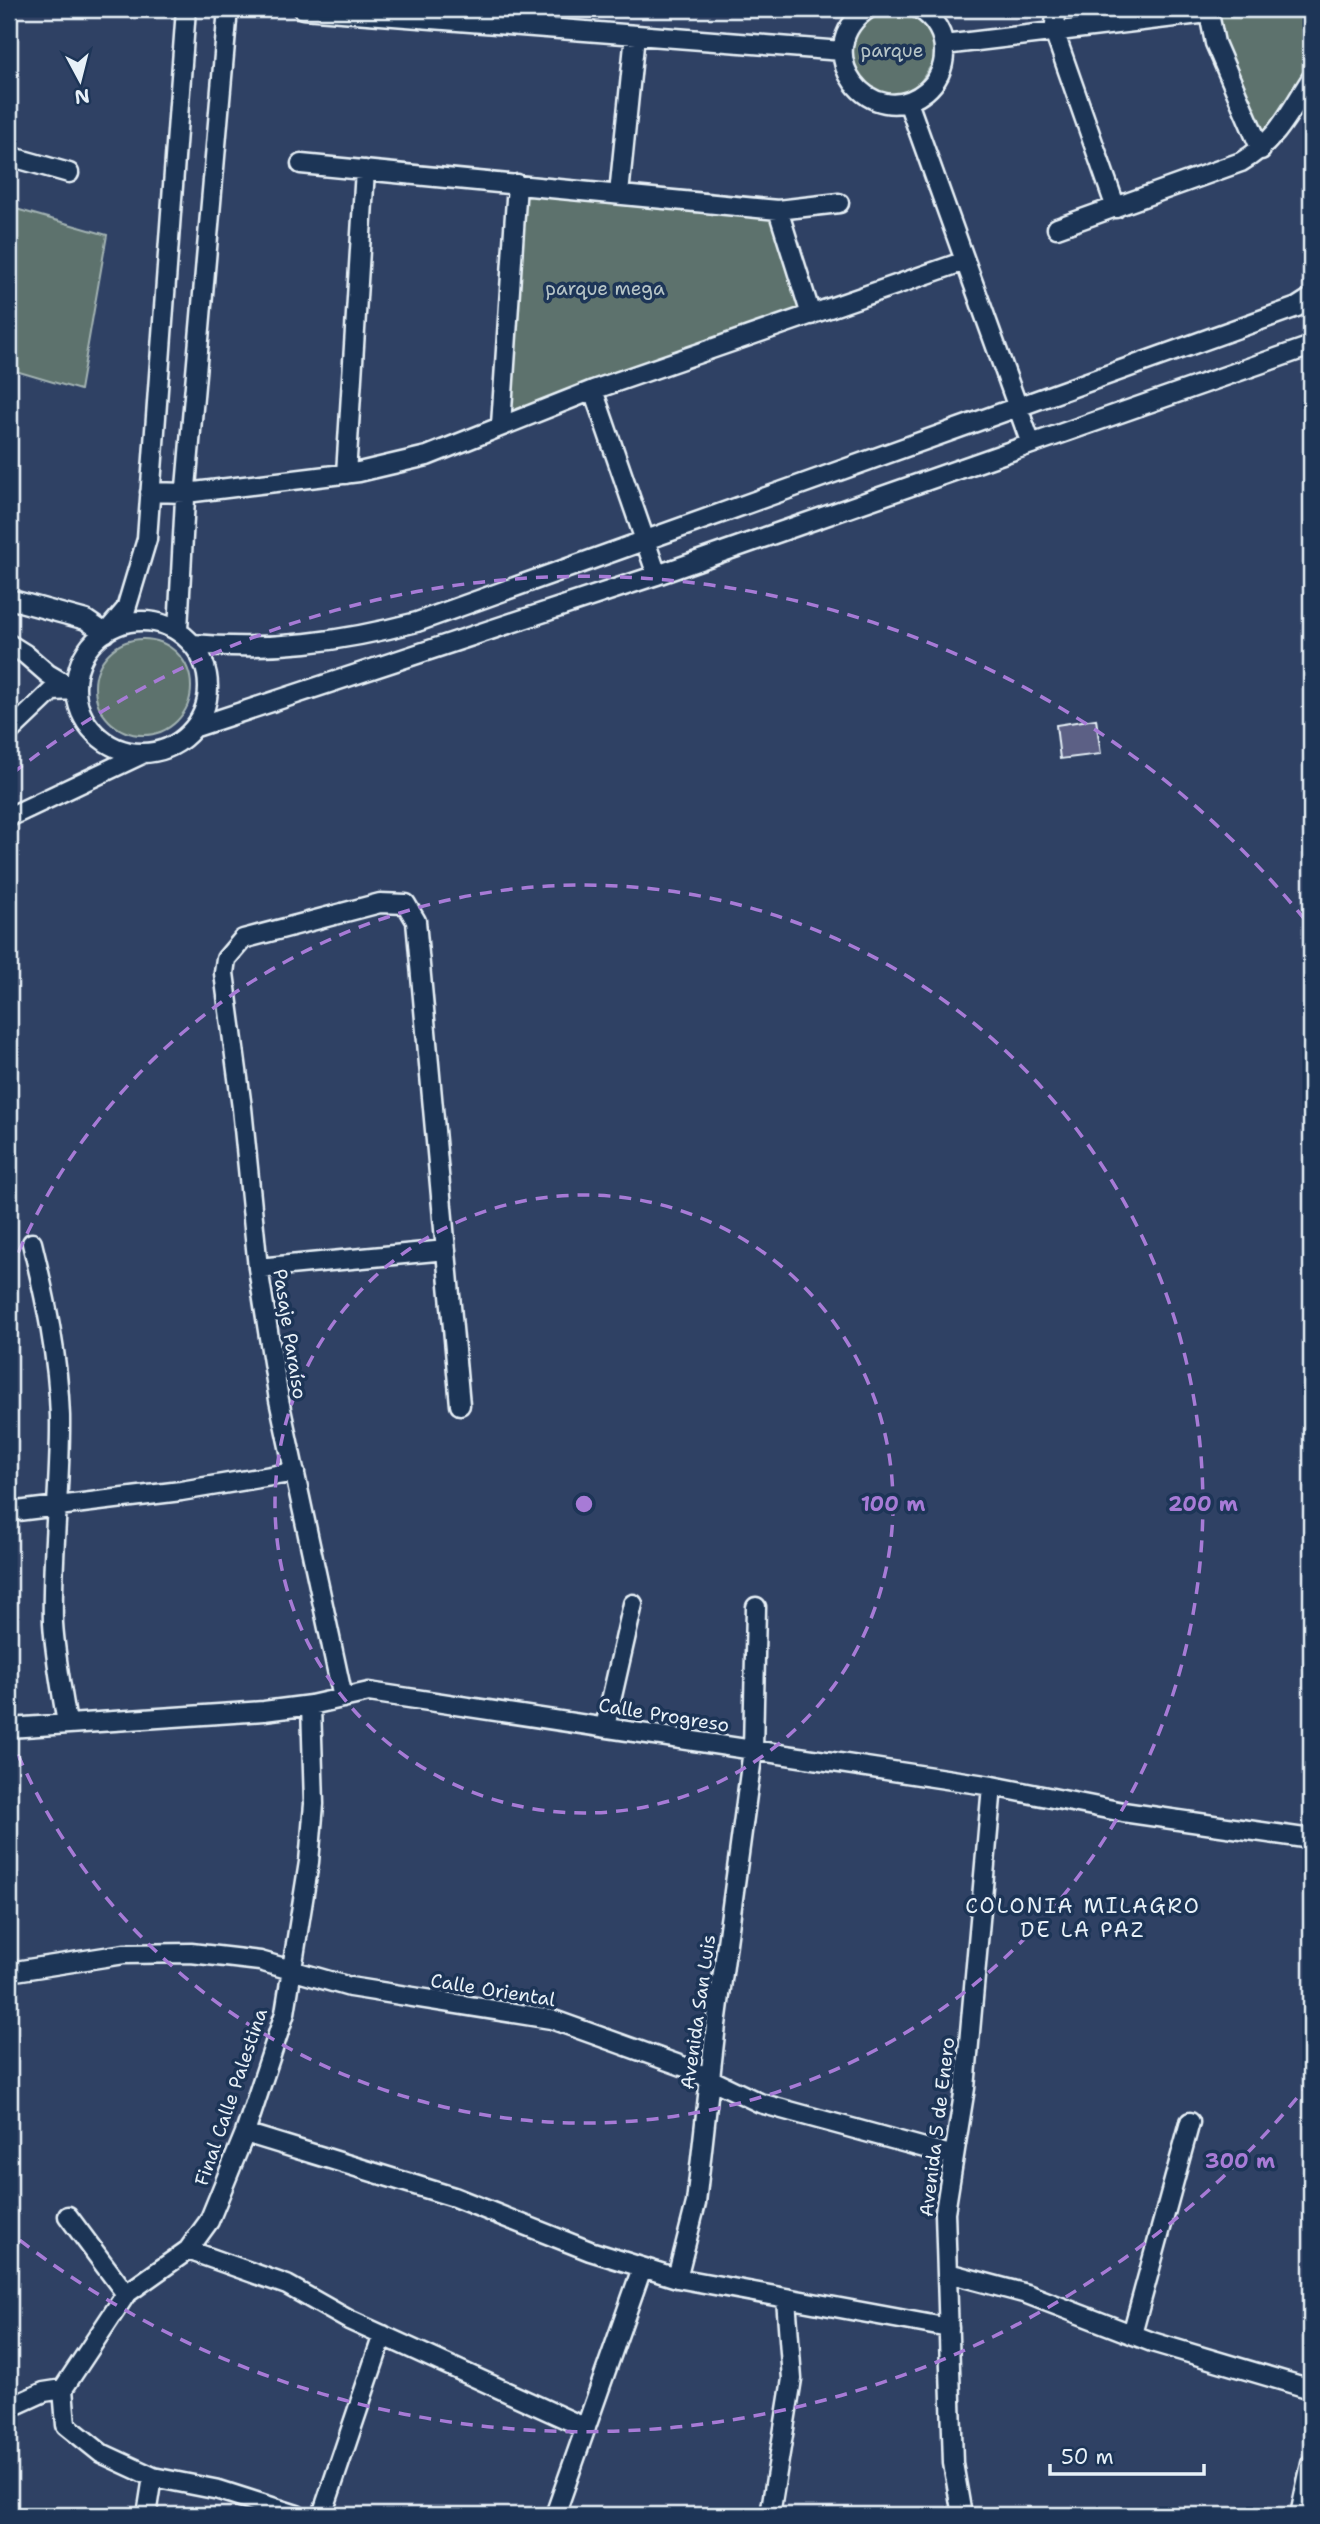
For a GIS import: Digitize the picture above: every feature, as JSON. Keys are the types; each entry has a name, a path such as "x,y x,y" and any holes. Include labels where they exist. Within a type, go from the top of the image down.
{"street":[{"path":"142,754 114,747 90,729 77,704 75,690 80,661 88,648 126,608 147,539 186,9"},
{"path":"178,631 186,493 228,9"},
{"path":"303,9 519,18 635,35 842,51"},
{"path":"868,9 856,18 849,28 842,51 847,74 862,93 884,103 908,102 929,90 942,69 944,45 934,22 919,9"},
{"path":"1056,9 1055,31 1116,208"},
{"path":"944,45 1208,11 1214,43 1261,150"},
{"path":"619,194 635,35"},
{"path":"1057,228 1211,175 1241,162 1261,150 1276,133 1311,79"},
{"path":"908,102 1031,444"},
{"path":"9,156 69,173"},
{"path":"301,164 778,210 839,203"},
{"path":"346,474 365,170"},
{"path":"501,425 517,184"},
{"path":"778,210 811,315"},
{"path":"150,492 186,493 346,474 427,456 593,390 965,261"},
{"path":"192,644 260,647 362,636 416,622 1297,306 1311,298"},
{"path":"9,817 142,754 172,746 196,727 657,575 1311,346"},
{"path":"593,390 657,575"},
{"path":"9,599 86,620 107,631 136,621 165,624 178,631 192,644 206,666 209,681 208,697 196,727"},
{"path":"9,644 48,674 75,690"},
{"path":"9,732 52,691 75,690"},
{"name":"Pasaje Paraíso","path":"343,1698 279,1400 258,1268 242,1108 224,973 226,959 243,939 380,903 405,904 416,921 446,1250"},
{"path":"32,1243 45,1295 56,1359 60,1415 53,1626 67,1724"},
{"path":"258,1268 446,1250 460,1405"},
{"path":"9,1511 181,1491 295,1472"},
{"path":"605,1727 633,1604"},
{"name":"Avenida San Luis","path":"677,2278 696,2203 709,2079 753,1750 756,1607"},
{"name":"Calle Progreso","path":"9,1728 264,1711 311,1705 369,1692 992,1786 1123,1812 1311,1839"},
{"name":"Final Calle Palestina","path":"63,2389 126,2294 188,2250 209,2221 245,2133 285,2013 309,1862 314,1804 311,1705"},
{"name":"Avenida 5 de Enero","path":"962,2515 953,2463 945,2212 965,2088 992,1786"},
{"name":"Calle Oriental","path":"9,1972 124,1954 191,1953 260,1961 349,1987 551,2019 675,2063 760,2103 954,2156"},
{"path":"1132,2334 1190,2122"},
{"path":"245,2133 454,2197 590,2251 677,2278 949,2328"},
{"path":"68,2217 126,2294"},
{"path":"188,2250 287,2285 383,2336 586,2428"},
{"path":"555,2515 642,2268"},
{"path":"948,2273 1027,2294 1132,2334 1311,2389"},
{"path":"771,2515 792,2379 786,2300"},
{"path":"323,2515 383,2336"},
{"path":"9,2408 44,2392 63,2389 66,2425 101,2453 153,2477 219,2490 297,2515"},
{"path":"1300,2515 1311,2465"},
{"path":"147,2515 153,2477"}],"green space":[{"name":"parque","path":"871,9 909,9 944,45 908,102 862,93 844,40"},
{"path":"1210,9 1311,9 1311,68 1261,150"},
{"name":"parque mega","path":"517,184 778,210 811,315 501,425"},
{"path":"9,207 107,235 80,390 9,369"},
{"path":"143,639 161,643 177,653 187,669 191,687 187,705 177,721 161,731 143,735 125,731 109,721 99,705 95,687 99,669 109,653 125,643"}],"building":[{"path":"1096,719 1101,754 1060,759 1056,725"}],"district":[{"name":"COLONIA MILAGRO DE LA PAZ","path":"1083,1918"}]}
